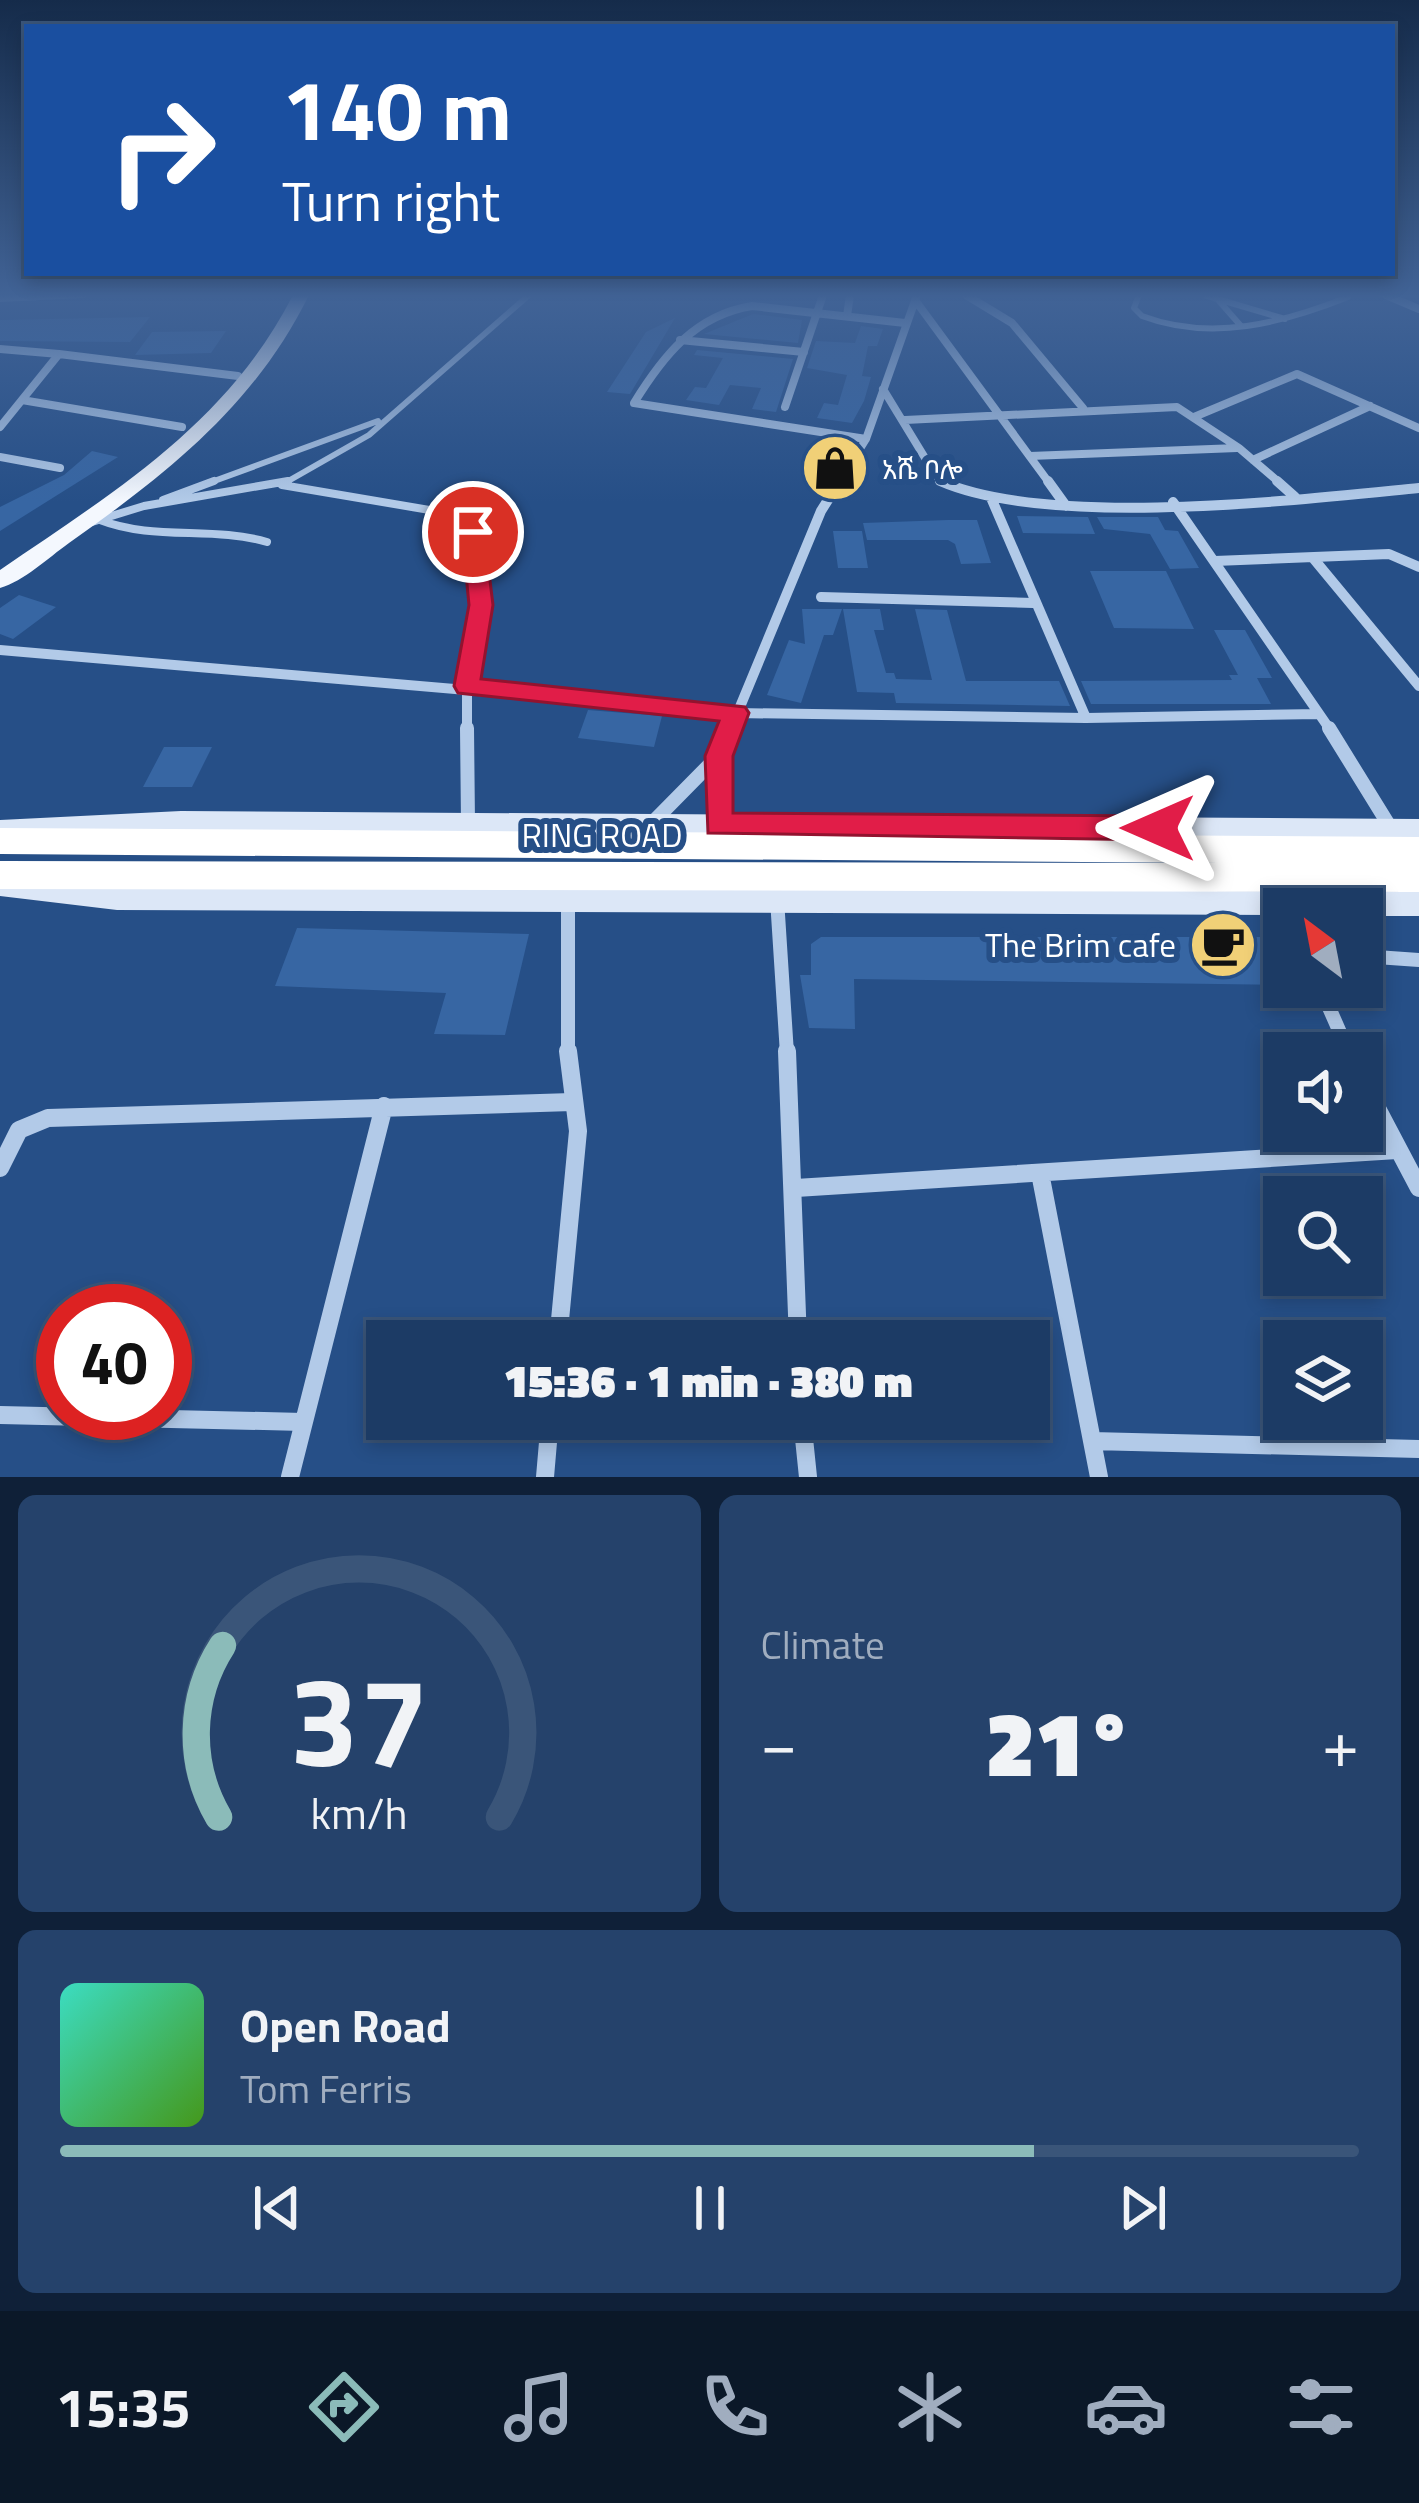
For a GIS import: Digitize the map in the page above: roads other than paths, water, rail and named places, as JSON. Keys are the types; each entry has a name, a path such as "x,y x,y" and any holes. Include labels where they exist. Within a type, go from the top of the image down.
{"highway":[{"name":"RING ROAD","path":"0,841 1410,837"},
{"name":"RING ROAD","path":"0,874 1419,878"}],"main road":[{"path":"0,562 220,400 247,364"},
{"path":"0,581 75,526 220,400 254,364"}],"street":[{"path":"0,427 52,364"},
{"path":"135,364 238,376"},
{"path":"662,364 634,403 866,439"},
{"path":"785,407 800,364"},
{"path":"718,825 719,756 820,511 866,439 891,364"},
{"path":"963,364 1066,506"},
{"path":"1046,364 1083,408"},
{"path":"1194,417 1297,374 1419,428"},
{"path":"883,389 940,481 992,500 1066,506 1419,488"},
{"path":"22,400 182,428"},
{"path":"905,420 1162,405 1194,417 1294,497"},
{"path":"1253,460 1370,406"},
{"path":"1030,456 1238,448"},
{"path":"0,457 60,468"},
{"path":"992,500 1086,718"},
{"path":"1173,502 1410,837"},
{"path":"1214,560 1389,554 1419,567"},
{"path":"1313,558 1419,686"},
{"path":"821,597 1033,603"},
{"path":"0,650 467,686 736,713 1086,718 1319,714"},
{"path":"467,686 468,823"},
{"path":"651,824 719,756"},
{"path":"0,831 182,821 1410,837"},
{"path":"0,884 117,898 1419,904"},
{"path":"560,1320 578,1131 572,1102 568,899"},
{"path":"777,899 796,1188 798,1320"},
{"path":"1383,957 1419,960"},
{"path":"0,1168 19,1130 48,1118 572,1102"},
{"path":"290,1477 384,1106"},
{"path":"1383,1122 1419,1188"},
{"path":"796,1188 1397,1150"},
{"path":"1040,1173 1099,1477"},
{"path":"0,1414 303,1422"},
{"path":"545,1477 548,1440"},
{"path":"804,1440 808,1477"},
{"path":"1092,1442 1419,1449"}],"lane":[{"path":"282,485 369,435 378,422 448,364"},
{"path":"75,526 378,422"},
{"path":"144,506 282,485 460,515 469,522 481,605 467,686"},
{"path":"100,520 118,530 216,530 267,542"}],"place":[{"name":"አሼ ቦሎ","path":"835,468"},
{"name":"The Brim cafe","path":"1223,945"}]}
